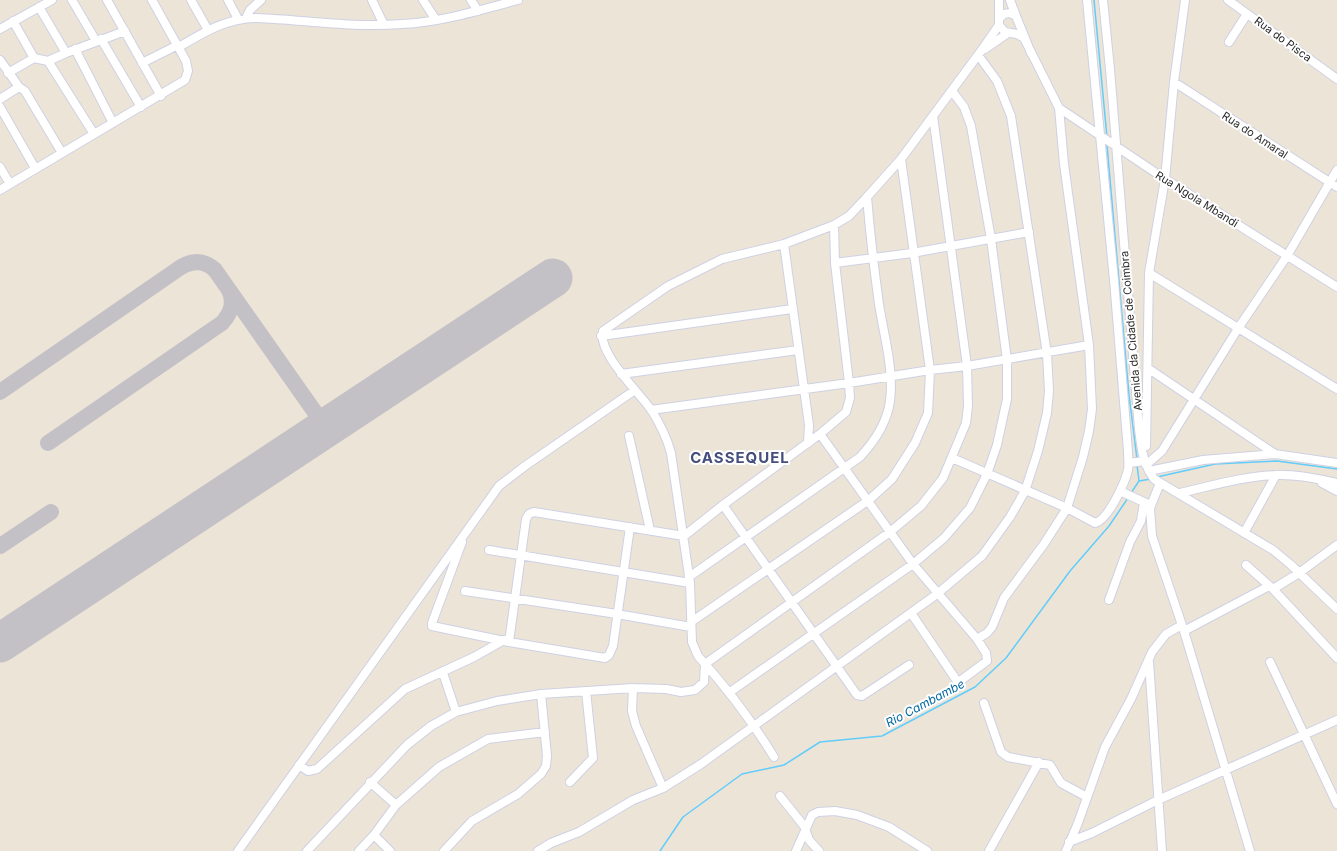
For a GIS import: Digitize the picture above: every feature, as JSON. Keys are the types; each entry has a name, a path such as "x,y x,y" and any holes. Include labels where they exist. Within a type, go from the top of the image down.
{"street":[{"path":"0,29 52,0"},
{"path":"72,0 141,108"},
{"path":"107,0 160,96"},
{"path":"0,190 181,83 186,76 188,67 179,46 152,0"},
{"path":"191,0 208,30"},
{"path":"228,0 242,19"},
{"path":"242,19 261,0"},
{"path":"372,0 384,25"},
{"path":"423,0 436,20"},
{"path":"471,0 478,10"},
{"path":"142,63 179,46 208,30 242,19 384,25 436,20 518,0"},
{"path":"977,639 987,633 992,626 1004,598 1041,549 1067,508 1079,472 1089,431 1092,378 1089,345 1065,172 1059,108 1024,38 1002,31 999,24 999,0"},
{"path":"1010,0 1031,53"},
{"name":"Avenida da Cidade de Coimbra","path":"1087,0 1101,137 1126,425 1142,464"},
{"name":"Avenida da Cidade de Coimbra","path":"1103,0 1114,146 1142,464"},
{"path":"1185,0 1174,82 1165,179 1149,273 1149,369 1146,438 1142,464 1154,479 1160,483 1273,550 1337,608"},
{"name":"Rua do Pisca","path":"1228,0 1337,79"},
{"path":"39,7 66,53"},
{"path":"774,757 754,725 730,692 694,650 691,625 690,580 671,453 665,435 652,410 621,374 602,343 603,331 608,326 688,274 722,259 784,244 834,225 849,216 901,159 980,53 1004,14 1010,13 1017,18 1018,26 980,53"},
{"path":"1229,42 1247,14"},
{"path":"13,21 34,58"},
{"path":"8,73 34,58 48,61 74,49 125,31"},
{"path":"74,49 113,123"},
{"path":"538,851 551,843 579,832 633,800 663,788 701,764 937,594 982,556 1010,517 1025,491 1038,451 1047,413 1049,391 1047,354 1011,116 997,81 980,53"},
{"path":"0,60 19,87 25,91 62,153"},
{"path":"48,61 94,134"},
{"name":"Rua do Amaral","path":"1174,82 1337,187"},
{"path":"0,99 19,87"},
{"path":"730,692 913,564 944,538 970,508 988,474 998,445 1007,404 1008,383 1006,360 990,239 971,126 964,107 952,92"},
{"path":"0,107 35,168"},
{"name":"Rua Ngola Mbandi","path":"1059,108 1165,179 1337,287"},
{"path":"307,851 406,745 431,726 456,712 498,701 541,694 633,688 666,689 681,692 695,690 704,682 706,664 890,532 921,506 943,478 966,423 968,406 968,366 933,116"},
{"path":"465,591 691,625 869,500 892,479 920,433 928,413 930,370 912,253 901,159"},
{"path":"0,167 10,184"},
{"path":"952,458 1067,508 1095,523 1098,522 1122,492 1127,472 1162,451 1239,327 1287,256 1337,170"},
{"path":"489,550 522,554 623,572 690,580 746,538 860,457 872,444 882,426 890,402 891,376 872,257 867,197"},
{"path":"506,641 515,598 526,518 529,514 534,512 684,536 723,505 820,434 846,412 850,398 835,263 834,225"},
{"path":"835,263 912,253 1029,232"},
{"path":"784,244 802,389 808,425 808,443"},
{"path":"1149,273 1239,327 1337,389"},
{"path":"602,336 792,309"},
{"path":"652,410 849,383 930,370 968,366 1047,354 1089,345"},
{"path":"621,374 798,350"},
{"path":"1149,369 1275,454"},
{"path":"238,851 492,494 503,483 634,390"},
{"path":"820,434 869,500 913,564 937,594 977,639 986,653 987,662 958,681 911,613"},
{"path":"629,436 650,530"},
{"path":"1142,464 1275,454 1337,463"},
{"path":"1180,494 1229,482 1276,475 1313,478 1337,483"},
{"path":"1244,533 1276,475"},
{"path":"1313,478 1337,491"},
{"path":"1108,600 1130,542 1141,521 1144,503 1160,483"},
{"path":"1122,492 1144,503 1149,518 1152,536 1183,628 1250,851"},
{"path":"723,505 859,697 909,665"},
{"path":"467,530 431,624 434,627 605,658 609,655 613,646 616,614 630,527"},
{"path":"1066,851 1105,747 1122,718 1149,662 1152,652 1160,640 1166,634 1183,628 1299,573 1337,545"},
{"path":"1246,565 1271,587 1337,658"},
{"path":"300,765 308,770 317,769 405,689 506,641"},
{"path":"1149,662 1162,851"},
{"path":"1270,662 1337,804"},
{"path":"443,672 456,712"},
{"path":"633,688 632,711 636,726 663,788"},
{"path":"570,782 593,758 586,691"},
{"path":"444,851 472,821 518,794 541,774 546,766 545,732 541,694"},
{"path":"984,704 1001,752 1008,757 1050,765 1061,783 1087,797"},
{"path":"1070,842 1092,833 1158,800 1337,720"},
{"path":"359,851 374,835 396,805 439,766 488,739 545,732"},
{"path":"989,851 1039,762"},
{"path":"370,782 396,805"},
{"path":"780,796 806,830 809,840 819,851"},
{"path":"796,851 806,830 809,819 816,812 843,812 889,827 927,851"},
{"path":"374,835 390,851"}],"waterway":[{"path":"1094,0 1107,137"},
{"path":"1107,145 1129,395 1137,459"},
{"path":"1157,477 1215,464 1277,461 1337,469"},
{"path":"1137,465 1139,481"},
{"path":"1139,481 1151,479"},
{"name":"Rio Cambambe","path":"1131,493 1139,481"},
{"name":"Rio Cambambe","path":"660,851 683,817 742,774 784,765 820,742 882,736 975,687 1006,658 1070,571 1109,526 1128,498"}],"taxiway":[{"path":"0,392 181,267 190,263 199,262 207,264 215,270 326,428"},
{"path":"48,443 222,323 230,312 232,304 229,290"},
{"path":"0,546 51,512"}],"runway":[{"path":"0,643 553,278"}],"district":[{"name":"CASSEQUEL","path":"740,457"}]}
